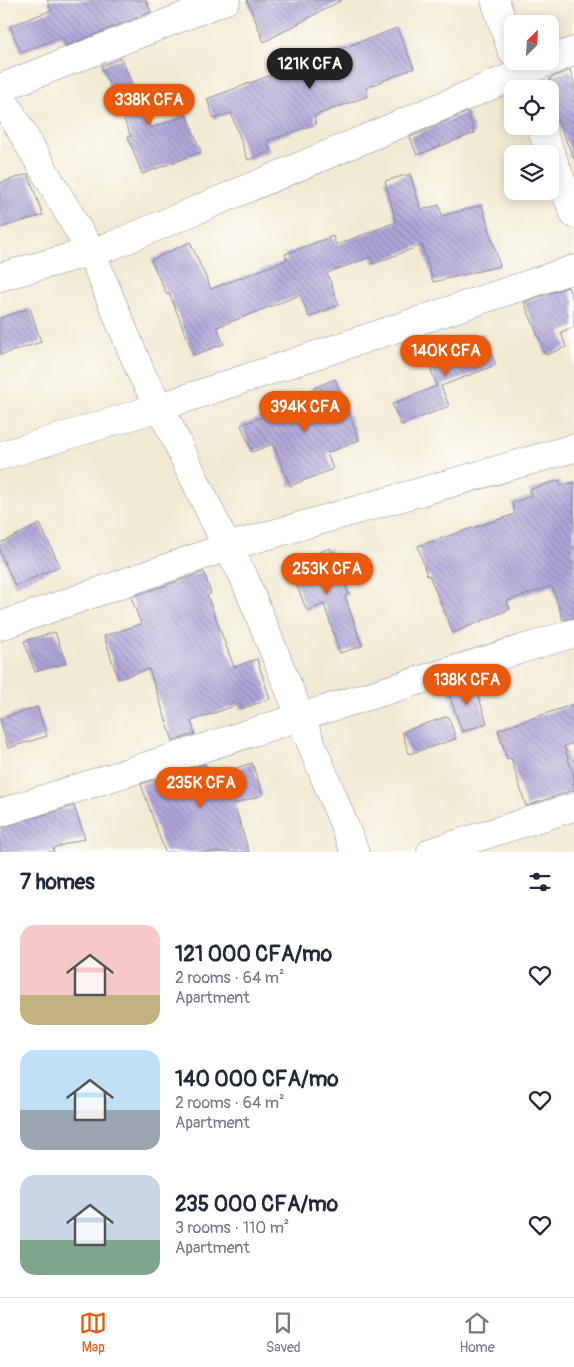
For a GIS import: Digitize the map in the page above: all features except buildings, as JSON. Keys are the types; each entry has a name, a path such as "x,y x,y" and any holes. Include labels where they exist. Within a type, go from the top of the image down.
{"street":[{"path":"0,88 226,0"},
{"path":"495,0 504,27"},
{"path":"559,57 574,51"},
{"path":"0,277 111,246 516,70"},
{"path":"0,94 91,252 142,375 160,407 226,547 243,575 355,852"},
{"path":"544,135 573,206"},
{"path":"0,456 160,407 574,269"},
{"path":"0,626 226,547 574,448"},
{"path":"0,813 300,716 574,633"},
{"path":"430,852 574,807"}]}
